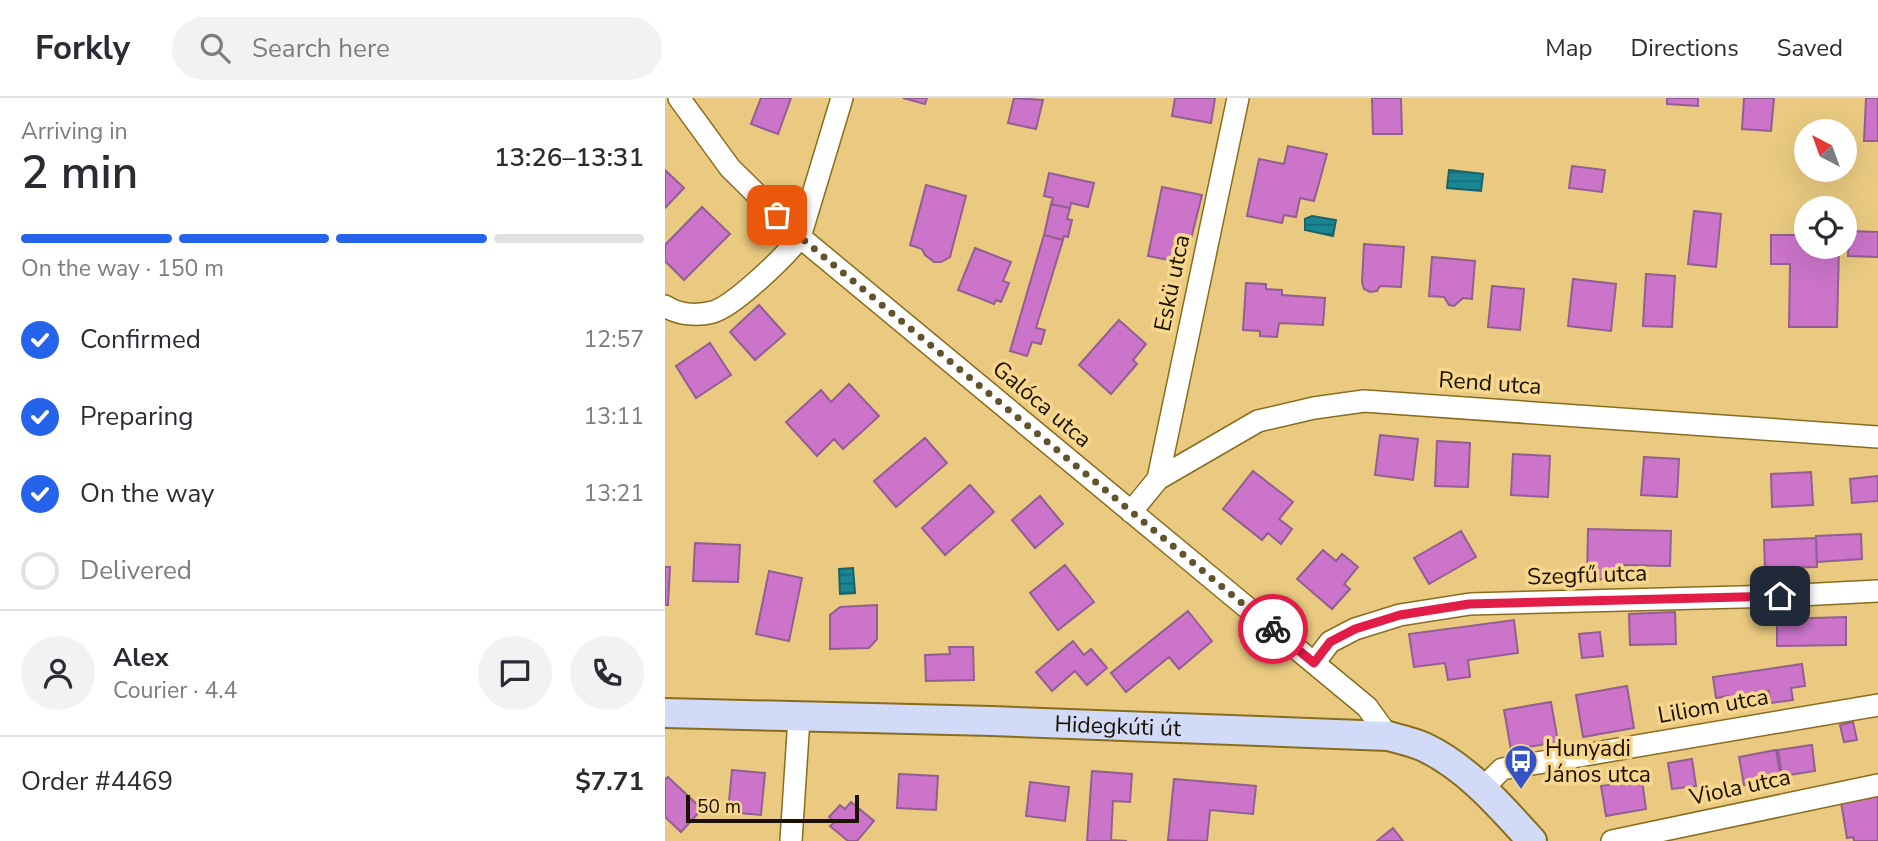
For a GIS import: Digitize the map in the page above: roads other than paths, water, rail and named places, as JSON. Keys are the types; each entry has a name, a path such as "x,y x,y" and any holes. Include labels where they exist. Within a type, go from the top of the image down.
{"main road":[{"name":"Hidegkúti út","path":"665,713 798,730 992,721 1388,736 1424,747 1482,789 1532,841"}],"street":[{"name":"Galóca utca","path":"678,98 730,168 800,237 1367,707 1388,736"},
{"path":"665,306 690,315 715,311 732,301 790,251 800,237 842,98"},
{"name":"Eskü utca","path":"1158,479 1238,98"},
{"name":"Rend utca","path":"1131,512 1158,479 1258,421 1314,408 1364,401 1878,437"},
{"name":"Szegfű utca","path":"1314,663 1330,642 1355,629 1400,615 1469,604 1766,597 1878,591"},
{"name":"Liliom utca","path":"1482,789 1502,769 1878,705"},
{"path":"791,841 798,730"},
{"name":"Viola utca","path":"1612,841 1878,785"}],"water":[{"path":"1449,170 1483,174 1481,191 1447,188"},
{"path":"1312,216 1336,220 1333,236 1305,230 1305,219"},
{"path":"853,568 855,593 840,594 839,569"}],"place":[{"name":"Hunyadi János utca","path":"1521,791"}]}
